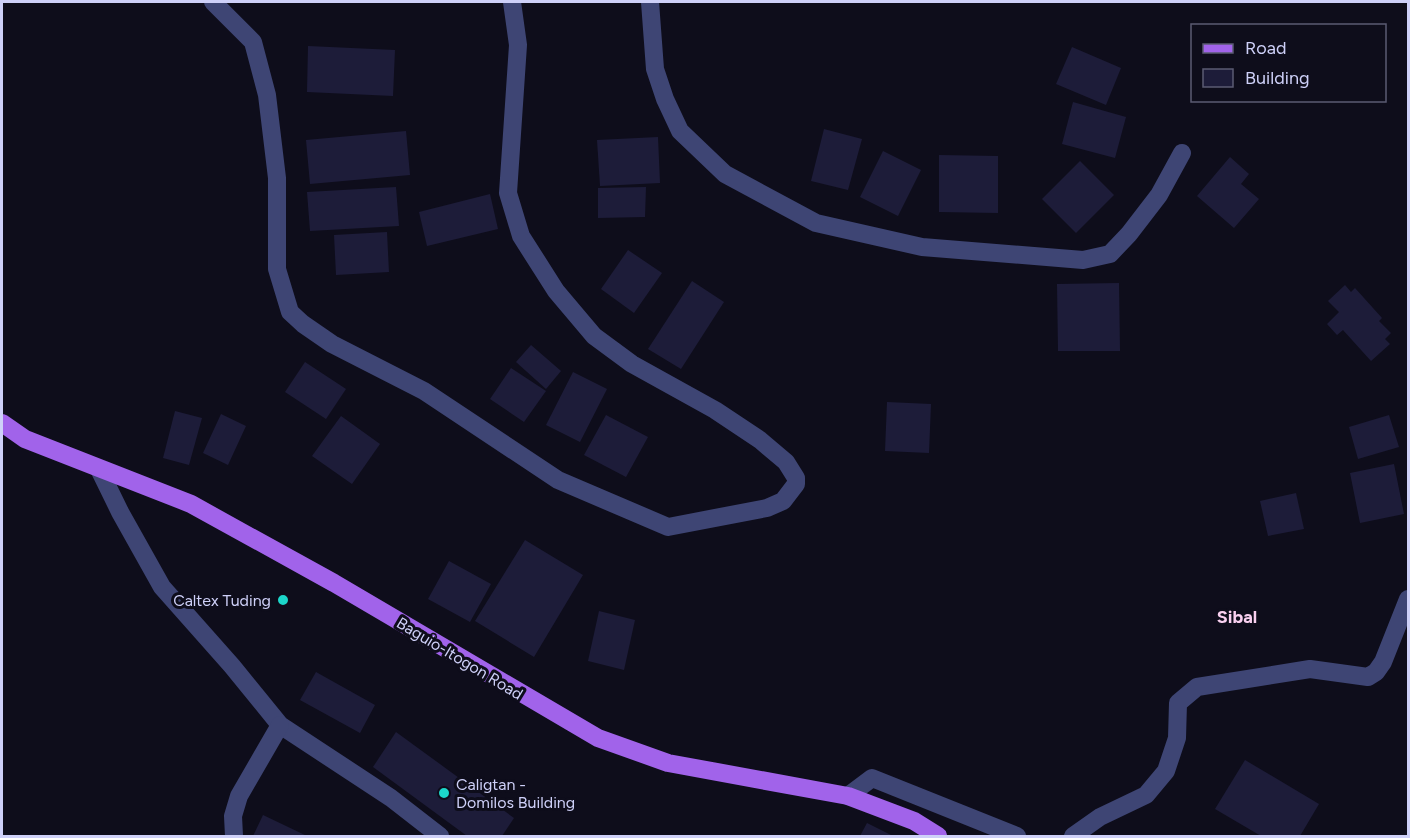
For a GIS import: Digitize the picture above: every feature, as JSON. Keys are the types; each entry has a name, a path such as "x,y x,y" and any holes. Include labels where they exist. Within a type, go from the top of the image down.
{"main road":[{"name":"Baguio-Itogon Road","path":"2,423 25,440 191,504 334,583 598,738 668,763 848,796 914,821 938,837"}],"street":[{"path":"213,2 253,42 267,95 277,178 277,268 290,312 303,324 332,344 424,391 558,480 668,527 767,508 783,501 796,484 796,478 786,462 760,440 715,410 632,364 594,336 556,291 521,236 508,193 518,45 512,2"},
{"path":"650,2 655,69 665,99 680,131 725,174 816,223 922,247 1083,260 1110,254 1129,234 1159,195 1182,153"},
{"path":"99,469 162,587 232,666 280,725 391,798 440,837"},
{"path":"1073,837 1100,818 1146,795 1166,771 1177,738 1178,703 1197,687 1310,669 1368,677 1376,672 1383,662 1408,598"},
{"path":"234,837 233,816 239,796 280,725"},
{"path":"848,796 872,778 1017,837"}],"building":[{"path":"308,46 395,50 393,96 307,92"},
{"path":"1072,47 1121,68 1106,105 1056,84"},
{"path":"1073,102 1126,117 1115,158 1062,144"},
{"path":"824,129 862,139 848,190 811,181"},
{"path":"406,131 410,175 310,184 306,140"},
{"path":"658,137 660,183 600,186 597,140"},
{"path":"883,151 921,170 898,216 860,197"},
{"path":"939,155 998,156 998,213 939,212"},
{"path":"1230,157 1249,174 1241,184 1259,199 1234,228 1197,196"},
{"path":"1080,161 1114,195 1076,233 1042,199"},
{"path":"396,187 399,226 310,231 307,192"},
{"path":"646,187 645,217 598,218 598,188"},
{"path":"490,194 498,229 427,246 419,212"},
{"path":"387,232 389,272 336,275 334,235"},
{"path":"628,250 662,273 634,313 601,289"},
{"path":"692,281 724,302 681,369 648,349"},
{"path":"1119,283 1120,351 1058,351 1057,284"},
{"path":"1345,285 1351,292 1355,288 1382,318 1379,321 1391,333 1385,339 1390,344 1371,361 1343,330 1337,335 1327,324 1339,312 1328,301"},
{"path":"531,345 561,371 546,389 516,362"},
{"path":"305,362 346,389 326,419 285,392"},
{"path":"511,368 546,391 524,422 490,399"},
{"path":"573,372 607,389 580,442 546,425"},
{"path":"887,402 931,404 929,453 885,451"},
{"path":"175,411 202,418 189,465 163,458"},
{"path":"221,414 246,426 228,465 203,453"},
{"path":"606,415 648,437 626,477 584,455"},
{"path":"1389,415 1399,447 1358,459 1349,427"},
{"path":"341,416 380,444 352,484 312,456"},
{"path":"1394,464 1404,514 1360,523 1350,473"},
{"path":"1296,493 1304,529 1268,536 1260,501"},
{"path":"525,540 583,575 534,657 475,621"},
{"path":"449,561 491,584 470,622 428,599"},
{"path":"599,611 635,620 624,670 588,661"},
{"path":"316,672 375,705 360,733 300,700"},
{"name":"Caligtan - Domilos Building","path":"396,732 514,818 502,836 467,836 373,767"},
{"path":"1245,760 1319,804 1300,836 1261,836 1215,809"},
{"path":"263,815 307,836 253,836"},
{"path":"867,823 893,836 860,836"}],"place":[{"name":"Caltex Tuding","path":"283,600"},
{"name":"Caligtan - Domilos Building","path":"444,793"}],"district":[{"name":"Sibal","path":"1237,617"}]}
